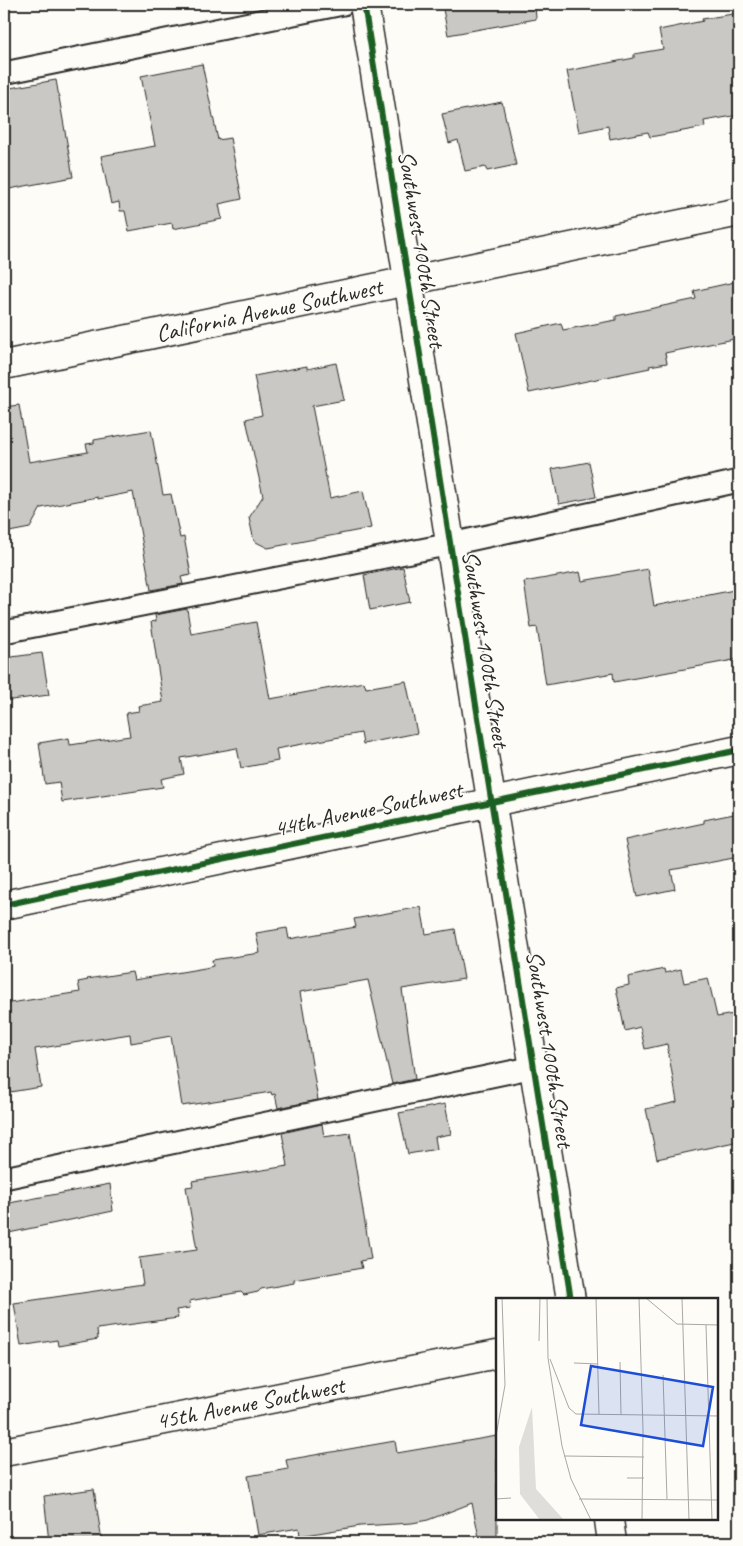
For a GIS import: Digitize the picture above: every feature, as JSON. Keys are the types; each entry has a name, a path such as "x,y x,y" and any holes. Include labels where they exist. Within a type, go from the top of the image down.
{"street":[{"name":"Southwest 100th Street","path":"364,4 571,1298"},
{"name":"California Avenue Southwest","path":"4,365 739,212"},
{"name":"44th Avenue Southwest","path":"4,905 739,750"},
{"name":"45th Avenue Southwest","path":"4,1452 496,1354"},
{"path":"608,1521 612,1542"}],"lane":[{"path":"4,72 343,4"},
{"path":"4,632 451,544 739,481"},
{"path":"4,1178 534,1066"}],"building":[{"path":"442,4 535,4 536,19 448,35"},
{"path":"739,13 739,115 704,121 705,127 650,137 648,132 610,139 608,126 579,132 567,71 634,58 634,54 663,49 659,30 703,21 702,19"},
{"path":"202,64 218,140 230,138 242,199 219,204 222,219 173,229 172,223 129,231 125,211 120,211 119,202 111,204 101,156 155,146 141,76"},
{"path":"56,80 73,177 4,190 4,89"},
{"path":"502,102 516,165 487,171 485,167 465,171 458,140 449,143 442,114"},
{"path":"739,281 739,338 665,353 667,363 649,366 650,368 529,393 516,333 561,323 563,330 616,320 616,316 696,299 694,291"},
{"path":"336,363 344,400 312,406 330,498 363,491 371,528 268,548 254,541 249,518 263,496 246,419 262,415 254,376 307,366 307,369"},
{"path":"19,405 29,462 88,452 86,444 94,443 94,440 151,430 163,495 171,494 180,538 184,537 191,575 181,577 183,584 151,590 133,492 41,508 30,528 4,533 4,407"},
{"path":"589,462 596,497 559,504 552,469"},
{"path":"403,567 410,602 370,610 364,575"},
{"path":"648,569 654,606 739,589 739,659 614,682 613,673 546,685 537,627 531,628 524,582 580,572 582,581"},
{"path":"187,609 191,634 256,622 270,699 364,682 366,688 406,681 417,733 363,744 361,733 276,749 278,761 241,768 237,748 181,758 184,774 161,779 163,787 62,802 59,782 45,784 39,743 69,738 70,745 130,736 126,713 139,711 138,706 163,702 151,622 156,621 155,615"},
{"path":"42,653 49,695 4,701 4,658"},
{"path":"739,813 739,857 671,870 675,889 637,897 625,840 704,823 704,820"},
{"path":"421,907 426,934 455,929 464,979 402,989 415,1079 392,1084 368,980 300,992 318,1100 278,1108 275,1094 272,1095 271,1092 182,1106 171,1036 131,1043 130,1034 35,1049 41,1087 4,1093 4,1004 80,992 78,982 87,979 132,972 134,980 213,966 212,960 260,953 256,933 287,928 289,939 356,927 354,919"},
{"path":"664,969 665,973 681,969 684,983 708,978 717,1017 739,1013 739,1141 657,1159 646,1109 677,1102 667,1044 645,1049 640,1027 625,1031 616,988 629,985 628,977"},
{"path":"445,1104 451,1134 435,1137 437,1149 408,1154 399,1113"},
{"path":"322,1124 324,1137 350,1133 371,1259 360,1261 362,1268 294,1280 294,1283 261,1289 258,1292 244,1295 241,1292 189,1301 190,1308 176,1310 178,1318 97,1329 98,1339 58,1346 57,1340 21,1346 14,1303 143,1284 139,1258 197,1250 186,1187 193,1186 192,1181 288,1166 282,1133"},
{"path":"110,1184 113,1211 4,1234 4,1204"},
{"path":"496,1436 497,1542 480,1542 472,1503 428,1520 412,1523 360,1526 300,1536 299,1528 258,1535 248,1476 288,1469 286,1460 395,1441 397,1453"},
{"path":"94,1489 102,1542 49,1542 44,1496"}],"cycle path":[{"path":"364,4 571,1298"},
{"path":"4,905 739,750"}]}
